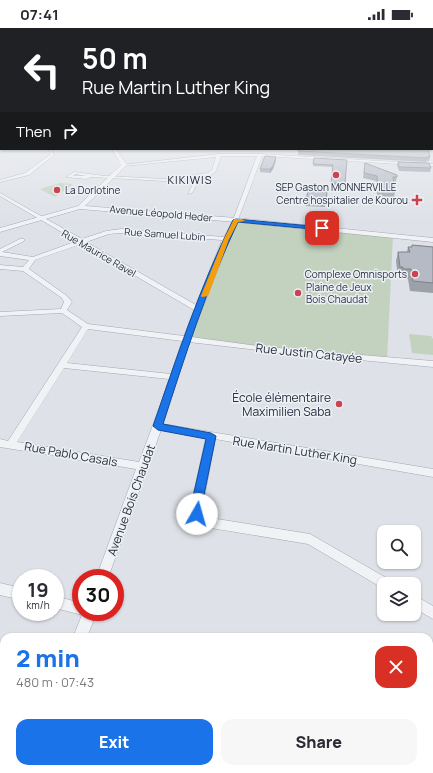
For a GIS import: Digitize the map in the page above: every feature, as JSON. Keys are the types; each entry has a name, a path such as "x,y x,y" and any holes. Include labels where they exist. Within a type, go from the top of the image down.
{"street":[{"path":"0,181 27,174 53,154 52,152"},
{"path":"116,152 124,165"},
{"path":"210,156 211,152"},
{"path":"166,180 211,173 219,155"},
{"path":"0,230 80,207 124,165 219,155 260,155 433,165"},
{"name":"Avenue Bois Chaudat","path":"105,569 158,426 186,340 226,239 236,220 260,155"},
{"path":"89,176 196,182"},
{"path":"190,193 196,182 195,176"},
{"name":"Rue Maurice Ravel","path":"0,194 40,219 199,310"},
{"name":"Avenue Léopold Heder","path":"80,207 236,220 433,240"},
{"name":"Rue Samuel Lubin","path":"33,259 82,243 108,232 121,231 226,239"},
{"path":"0,252 22,240"},
{"path":"0,252 33,259 25,269"},
{"path":"0,267 25,269 65,297 68,302 63,311"},
{"path":"1,315 63,311 86,326 11,444"},
{"name":"Rue Justin Catayée","path":"86,326 186,340 266,349 433,364"},
{"path":"62,365 174,377"},
{"name":"Rue Martin Luther King","path":"158,426 433,473"},
{"path":"211,436 196,510 199,519 211,523 238,526 310,539 377,579"},
{"name":"Rue Pablo Casals","path":"0,443 142,466"},
{"path":"418,470 433,476"},
{"path":"0,589 12,592"},
{"path":"421,605 433,613"},
{"path":"82,633 86,621"}],"green space":[{"path":"60,183 73,184 55,197 40,189"},
{"name":"Plaine de Jeux Bois Chaudat","path":"236,220 393,235 387,360 186,340"},
{"path":"409,334 431,336 433,339 433,355 412,353"}],"building":[{"path":"312,152 429,152 430,157"},
{"path":"265,156 276,157 273,166 270,169 260,169"},
{"path":"314,158 347,160 345,183 331,183 333,165 313,164"},
{"path":"398,162 429,163 431,168 399,167"},
{"path":"365,163 397,175 397,177 393,177 395,192 378,190 377,176 364,173"},
{"path":"308,191 327,192 326,201 306,200"},
{"name":"Complexe Omnisports","path":"412,245 433,247 433,283 413,281 411,269 403,269 403,267 400,267 398,252 410,252 408,247 412,247"}],"slow traffic":[{"path":"204,296 226,239 236,220 242,221"}],"place":[{"name":"SEP Gaston MONNERVILLE","path":"336,175"},
{"name":"La Dorlotine","path":"57,190"},
{"name":"Centre hospitalier de Kourou","path":"417,200"},
{"name":"Complexe Omnisports","path":"415,274"},
{"name":"Plaine de Jeux Bois Chaudat","path":"298,293"},
{"name":"École élémentaire Maximilien Saba","path":"339,404"}],"district":[{"name":"KIKIWIS","path":"190,179"}],"route":[{"path":"197,514 196,510 211,436 158,426 186,340 226,239 236,220 322,228"}]}
